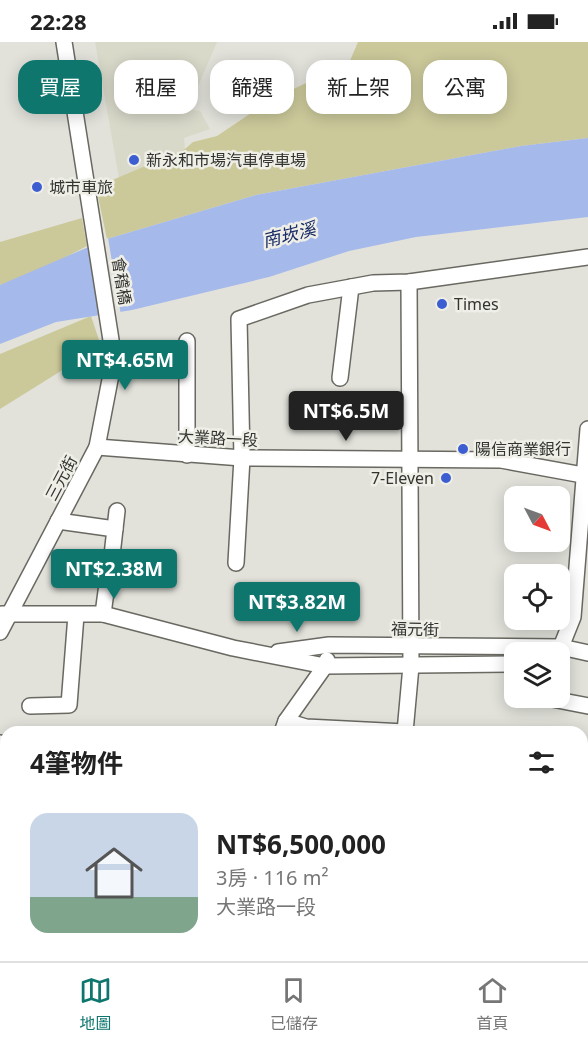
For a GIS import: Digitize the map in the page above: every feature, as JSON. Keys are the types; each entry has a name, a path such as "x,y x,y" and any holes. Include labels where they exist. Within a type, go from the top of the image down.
{"street":[{"name":"會稽橋","path":"64,42 111,328"},
{"path":"236,563 242,458 239,319 308,295 373,283 409,282 588,257"},
{"path":"406,726 411,666 409,647 409,282"},
{"path":"340,378 351,287"},
{"name":"三元街","path":"0,632 3,616 58,521 97,447 114,358 111,328"},
{"path":"187,455 188,341"},
{"path":"562,642 573,617 588,429"},
{"name":"大業路一段","path":"97,447 242,458 501,460 586,475"},
{"path":"111,564 117,511"},
{"path":"58,521 115,529"},
{"path":"103,614 107,584"},
{"name":"福元街","path":"3,616 103,614 233,648 269,653 325,666 504,664"},
{"path":"30,706 69,705 76,615"},
{"path":"285,726 325,666 330,645"},
{"name":"福元街","path":"269,653 330,645 504,649"},
{"name":"福元街","path":"570,651 588,653"},
{"path":"570,702 588,706"}],"shaded area":[{"path":"95,42 217,42 198,86 198,60 114,60 114,114 198,114 198,111 210,129 184,138 185,149 119,178 102,82 102,60 98,60"},
{"path":"358,42 588,42 588,138 521,146 256,195 107,239 96,187 185,149 193,142 217,136 250,114 294,114 294,89 306,83 306,114 411,114 411,60 350,60"},
{"path":"82,218 87,246 41,270 0,285 0,242"},
{"path":"91,316 101,346 0,409 0,354"}],"water":[{"name":"南崁溪","path":"588,138 588,217 416,237 349,251 269,277 132,310 56,322 0,344 0,285 107,239 256,195 521,146"}],"pier":[{"path":"108,238 121,315 99,318 88,248"}],"place":[{"name":"新永和市場汽車停車場","path":"134,160"},
{"name":"城市車旅","path":"37,187"},
{"name":"Times","path":"442,304"},
{"name":"陽信商業銀行","path":"463,449"},
{"name":"7-Eleven","path":"446,478"}]}
